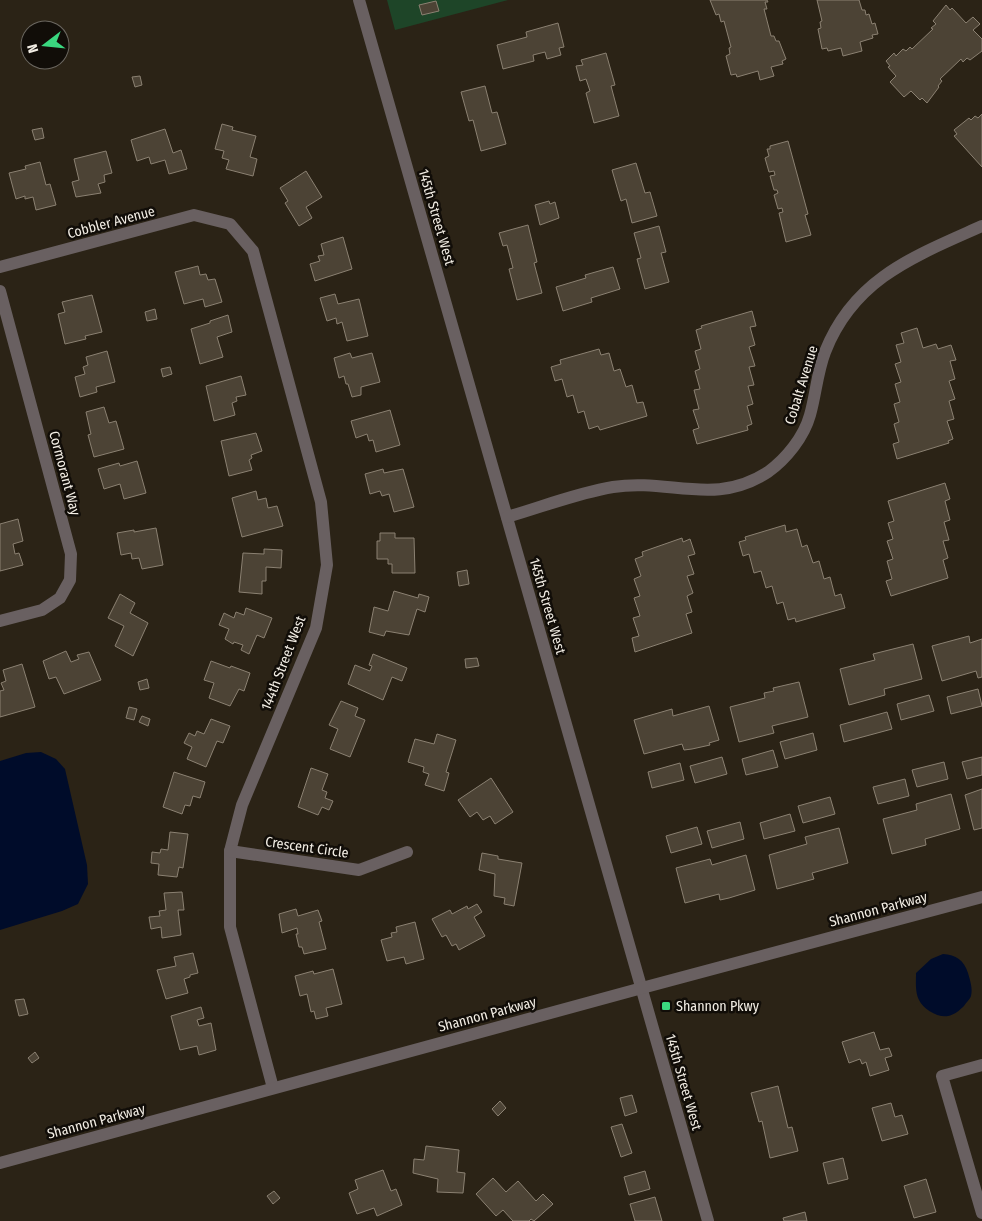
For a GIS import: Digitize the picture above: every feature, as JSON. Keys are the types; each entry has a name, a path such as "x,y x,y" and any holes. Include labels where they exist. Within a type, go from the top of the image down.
{"street":[{"name":"145th Street West","path":"359,0 708,1221"},
{"name":"Cobbler Avenue","path":"0,267 194,216 230,224"},
{"name":"144th Street West","path":"230,224 253,251 321,502 327,566 316,628 242,805 230,851 230,927 273,1088"},
{"name":"Cobalt Avenue","path":"507,517 590,492 638,485 707,491 729,488 751,481 769,471 786,456 800,438 810,417 818,374 825,352 835,331 862,295 879,279 898,266 982,226"},
{"name":"Cormorant Way","path":"0,292 71,554 70,580 60,598 42,610 0,622"},
{"name":"Crescent Circle","path":"230,851 359,870 407,852"},
{"name":"Shannon Parkway","path":"0,1163 982,897"},
{"path":"982,1065 942,1076 982,1213"}],"green space":[{"path":"387,0 508,0 395,30"}],"water":[{"path":"41,752 56,759 65,769 87,865 88,884 78,904 62,911 0,930 0,761 26,753"},
{"path":"943,954 956,957 962,962 968,973 972,990 970,997 962,1008 948,1016 940,1016 924,1007 917,994 916,983 916,973 931,959"}],"building":[{"path":"710,0 767,0 768,2 765,2 767,9 764,9 771,36 774,36 776,41 779,41 786,59 782,61 783,64 771,67 774,76 760,80 758,71 737,77 736,74 731,75 726,56 730,54 729,48 731,47 724,21 721,22 719,14 716,15"},
{"path":"817,0 859,0 862,10 865,10 866,15 869,14 872,24 875,23 878,34 872,35 873,38 860,42 862,51 843,56 841,48 828,51 827,48 822,49 818,29 821,28 820,22 822,21"},
{"path":"436,1 439,11 422,15 419,5"},
{"path":"946,5 950,10 952,8 966,23 973,17 980,24 973,30 982,39 982,51 970,60 967,58 963,62 961,59 940,79 942,81 939,87 927,103 922,98 920,100 911,91 904,97 890,82 896,76 888,67 890,66 886,61 894,53 896,56 903,49 906,51 910,47 912,49 933,29 931,28 936,24 933,21"},
{"path":"558,23 564,47 559,48 561,55 547,59 545,52 533,55 534,61 503,69 497,45 527,37 526,32"},
{"path":"606,53 615,85 611,86 619,116 594,123 586,93 590,91 586,79 580,81 576,66 583,65 581,60"},
{"path":"140,76 142,85 135,87 132,77"},
{"path":"485,86 492,113 497,112 506,144 481,151 473,120 469,121 461,92"},
{"path":"982,114 982,167 954,136 957,134 954,130 969,118 971,120 975,116 978,118"},
{"path":"222,124 233,127 232,130 256,136 250,157 257,159 253,176 226,169 229,160 222,158 224,151 215,149"},
{"path":"42,128 44,138 35,140 32,130"},
{"path":"165,129 173,153 181,150 187,169 169,174 165,160 151,164 149,157 137,161 131,140"},
{"path":"788,141 808,214 805,215 811,235 786,242 779,213 783,212 782,208 778,209 774,195 778,193 777,190 774,190 770,176 775,175 774,171 769,172 765,158 769,156 767,149 770,149 770,146"},
{"path":"106,151 112,173 104,175 105,182 98,184 101,193 76,197 72,182 79,180 74,159"},
{"path":"40,162 46,185 50,184 56,205 36,210 33,197 25,199 25,196 16,199 9,173 26,169 25,166"},
{"path":"636,163 645,193 650,192 657,216 632,223 626,199 621,201 612,170"},
{"path":"306,171 322,197 306,207 312,218 299,226 285,203 288,201 280,188"},
{"path":"549,201 550,204 555,202 559,218 540,225 535,205"},
{"path":"528,225 537,262 534,263 542,293 517,300 509,269 513,268 507,245 503,246 499,233"},
{"path":"659,226 666,252 661,253 669,282 645,289 637,259 641,258 634,233"},
{"path":"343,237 352,269 315,281 310,264 320,261 318,256 324,255 321,244"},
{"path":"198,266 200,275 206,274 208,280 215,279 222,302 205,307 203,299 184,304 175,272"},
{"path":"613,267 620,289 591,298 592,302 563,311 556,287 586,278 585,275"},
{"path":"335,294 338,304 359,299 368,336 347,341 342,322 337,324 336,318 327,321 320,298"},
{"path":"92,295 102,332 85,336 86,339 65,344 58,314 65,312 62,302"},
{"path":"155,309 157,319 147,321 145,312"},
{"path":"752,311 756,326 750,327 755,345 749,347 755,366 749,367 754,385 748,386 753,404 747,406 752,424 747,426 748,430 697,444 693,430 699,428 693,410 699,409 694,390 700,389 695,371 700,369 695,351 701,349 696,330 702,328 701,326"},
{"path":"228,315 232,332 217,337 223,357 200,364 191,329"},
{"path":"917,328 923,348 936,344 938,349 951,345 956,360 950,361 955,379 949,381 955,399 949,401 954,419 947,421 953,439 948,441 949,443 897,459 893,444 899,442 894,424 899,422 894,404 900,402 895,384 901,382 895,364 901,362 896,345 904,343 901,333"},
{"path":"599,349 601,355 609,353 614,371 620,369 626,387 632,385 637,403 643,402 647,416 600,430 598,426 589,429 584,411 578,413 573,395 567,397 562,379 555,381 551,367 561,364 560,360"},
{"path":"107,351 115,382 96,387 97,392 80,397 75,377 85,374 83,367 88,365 86,357"},
{"path":"350,353 352,358 372,353 380,382 361,387 361,395 352,397 344,376 339,378 334,358"},
{"path":"170,367 172,374 163,377 161,369"},
{"path":"241,376 246,395 236,397 237,401 232,403 235,415 214,421 206,386"},
{"path":"104,407 109,423 116,421 124,449 94,457 88,435 91,434 86,412"},
{"path":"390,410 400,445 376,452 373,440 369,441 367,434 356,438 351,421"},
{"path":"256,433 262,451 251,455 252,458 249,460 252,470 229,476 221,441"},
{"path":"137,461 146,493 124,499 120,484 104,489 98,469 119,463 120,466"},
{"path":"383,469 384,473 403,469 414,507 394,512 389,494 382,496 380,491 370,494 365,474"},
{"path":"945,483 950,499 945,501 950,520 944,522 949,540 943,541 948,558 943,560 948,578 891,596 886,581 892,579 887,561 893,559 887,541 893,539 888,523 894,521 888,501"},
{"path":"256,491 258,500 266,498 268,508 277,506 283,526 242,537 232,498"},
{"path":"18,519 23,541 13,544 15,554 19,553 23,565 0,571 0,524"},
{"path":"785,525 786,532 797,529 802,547 807,545 813,563 819,561 824,579 830,577 835,596 841,594 845,608 796,622 795,618 788,620 783,602 777,604 772,586 766,588 761,571 754,573 749,554 743,556 739,542 746,540 745,537"},
{"path":"156,528 163,565 142,569 139,558 132,559 131,553 121,555 117,533"},
{"path":"380,533 395,533 395,538 414,538 415,573 392,573 392,564 388,564 388,559 377,559 377,541 380,541"},
{"path":"682,538 683,542 690,539 695,554 688,556 694,574 687,576 693,593 687,596 692,612 686,614 692,633 635,652 632,638 639,636 633,618 640,616 634,598 640,596 634,579 641,576 635,559 643,556 642,552"},
{"path":"264,549 282,550 281,568 266,567 266,581 262,581 262,594 239,592 243,553 264,554"},
{"path":"467,570 469,584 459,586 457,572"},
{"path":"394,591 418,598 419,594 429,597 425,612 417,609 409,635 386,631 384,636 369,632 374,607 388,611"},
{"path":"120,594 135,603 130,613 148,623 133,656 115,646 124,626 108,618"},
{"path":"246,608 272,618 264,638 257,635 249,654 241,650 243,645 234,642 233,644 225,639 229,629 219,625 224,613 234,618 236,612 244,615"},
{"path":"969,636 970,643 982,639 982,677 978,678 976,671 942,681 932,646"},
{"path":"913,644 922,679 884,689 885,695 849,705 840,669 875,660 873,654"},
{"path":"66,651 71,662 79,659 77,655 89,652 101,680 64,694 56,677 49,679 43,661"},
{"path":"373,654 407,668 402,681 392,677 383,700 348,684 355,665 370,671 372,666 369,665"},
{"path":"477,658 479,666 466,668 465,659"},
{"path":"211,661 250,673 244,691 239,689 230,706 209,698 214,683 204,680"},
{"path":"22,664 35,707 0,717 0,691 4,690 1,683 6,681 3,670"},
{"path":"147,679 149,688 140,690 138,682"},
{"path":"799,682 808,717 772,726 774,733 739,742 730,707 765,698 764,693 774,691 773,688"},
{"path":"978,689 982,706 951,714 947,697"},
{"path":"929,695 934,711 901,720 897,704"},
{"path":"341,701 358,708 355,716 365,720 350,757 330,749 338,729 329,725"},
{"path":"709,706 719,740 709,743 710,745 692,749 684,750 682,744 644,754 634,720 672,709 673,716"},
{"path":"129,707 137,709 134,720 126,718"},
{"path":"887,712 892,729 844,742 840,725"},
{"path":"142,716 150,719 148,726 139,722"},
{"path":"211,719 230,726 223,743 217,741 206,767 187,759 192,747 184,743 189,733 195,736 197,731 204,734"},
{"path":"813,733 817,750 785,759 780,742"},
{"path":"437,734 456,740 446,772 449,773 444,791 425,785 429,774 423,772 424,767 408,762 415,739 434,744"},
{"path":"773,750 778,767 746,775 742,759"},
{"path":"722,757 727,774 695,783 690,766"},
{"path":"982,757 982,775 967,779 962,762"},
{"path":"944,762 948,779 917,787 912,770"},
{"path":"680,763 684,780 652,788 648,772"},
{"path":"311,768 328,774 322,790 327,792 325,798 333,801 329,810 322,807 318,815 298,807"},
{"path":"174,772 205,782 200,798 193,796 190,806 185,805 182,814 163,807"},
{"path":"491,778 513,812 495,824 490,816 483,820 477,812 470,817 458,800"},
{"path":"905,779 909,796 878,804 873,787"},
{"path":"982,789 982,828 974,830 965,795"},
{"path":"951,794 960,829 925,839 926,845 892,854 883,819 917,810 916,804"},
{"path":"830,797 835,814 803,823 798,806"},
{"path":"790,814 795,831 764,839 760,823"},
{"path":"740,822 744,839 712,848 707,831"},
{"path":"697,827 702,844 671,853 666,836"},
{"path":"839,828 848,863 812,873 814,879 777,889 769,855 807,844 805,837"},
{"path":"170,832 188,834 183,868 179,867 177,877 158,875 159,864 151,863 152,852 160,853 161,849 168,850"},
{"path":"482,853 498,856 498,859 522,863 514,906 504,904 505,898 494,896 495,874 479,870"},
{"path":"746,855 755,890 720,900 719,894 685,903 676,868 710,859 712,865"},
{"path":"182,892 184,910 178,910 181,935 162,938 161,927 151,929 149,917 160,916 159,911 166,910 164,893"},
{"path":"477,904 482,912 474,917 485,936 459,950 456,944 452,946 446,935 442,937 432,919 450,910 452,914 467,906 468,909"},
{"path":"296,909 298,916 318,910 322,921 319,922 326,949 304,954 302,947 299,947 296,934 298,934 297,928 282,933 279,914"},
{"path":"415,922 424,959 406,964 404,957 387,961 381,940 392,937 391,933 397,932 396,927"},
{"path":"193,953 198,973 184,979 188,993 166,999 157,970 176,966 174,957"},
{"path":"333,969 342,1004 326,1008 328,1016 316,1019 314,1011 311,1012 307,994 300,996 295,976 313,971 314,974"},
{"path":"24,999 28,1014 19,1016 15,1000"},
{"path":"201,1007 204,1018 197,1020 199,1026 211,1023 216,1050 199,1055 197,1046 180,1050 171,1016"},
{"path":"874,1032 880,1050 889,1048 892,1056 885,1058 889,1070 870,1076 866,1062 862,1064 860,1059 849,1063 842,1042"},
{"path":"35,1052 39,1058 32,1063 28,1058"},
{"path":"778,1086 788,1128 792,1127 798,1151 770,1158 762,1121 759,1122 751,1093"},
{"path":"632,1095 637,1112 625,1116 620,1098"},
{"path":"500,1101 506,1108 498,1116 492,1109"},
{"path":"891,1103 895,1117 902,1115 908,1134 882,1141 872,1108"},
{"path":"622,1124 632,1153 621,1157 611,1127"},
{"path":"426,1146 459,1150 457,1172 465,1173 463,1193 437,1192 438,1179 413,1173 414,1159 424,1160"},
{"path":"843,1158 848,1179 828,1184 823,1163"},
{"path":"383,1170 391,1191 396,1189 402,1205 377,1216 374,1208 357,1214 349,1193 358,1189 355,1180"},
{"path":"645,1171 650,1189 629,1195 624,1177"},
{"path":"493,1178 506,1192 518,1181 536,1201 543,1194 553,1204 534,1221 531,1219 529,1221 513,1221 503,1210 496,1216 476,1194"},
{"path":"926,1179 936,1212 914,1218 904,1186"},
{"path":"274,1191 280,1198 273,1204 267,1196"},
{"path":"655,1197 662,1221 635,1221 630,1204"},
{"path":"805,1212 807,1221 784,1221 783,1218"}],"place":[{"name":"Shannon Pkwy","path":"666,1006"}]}
